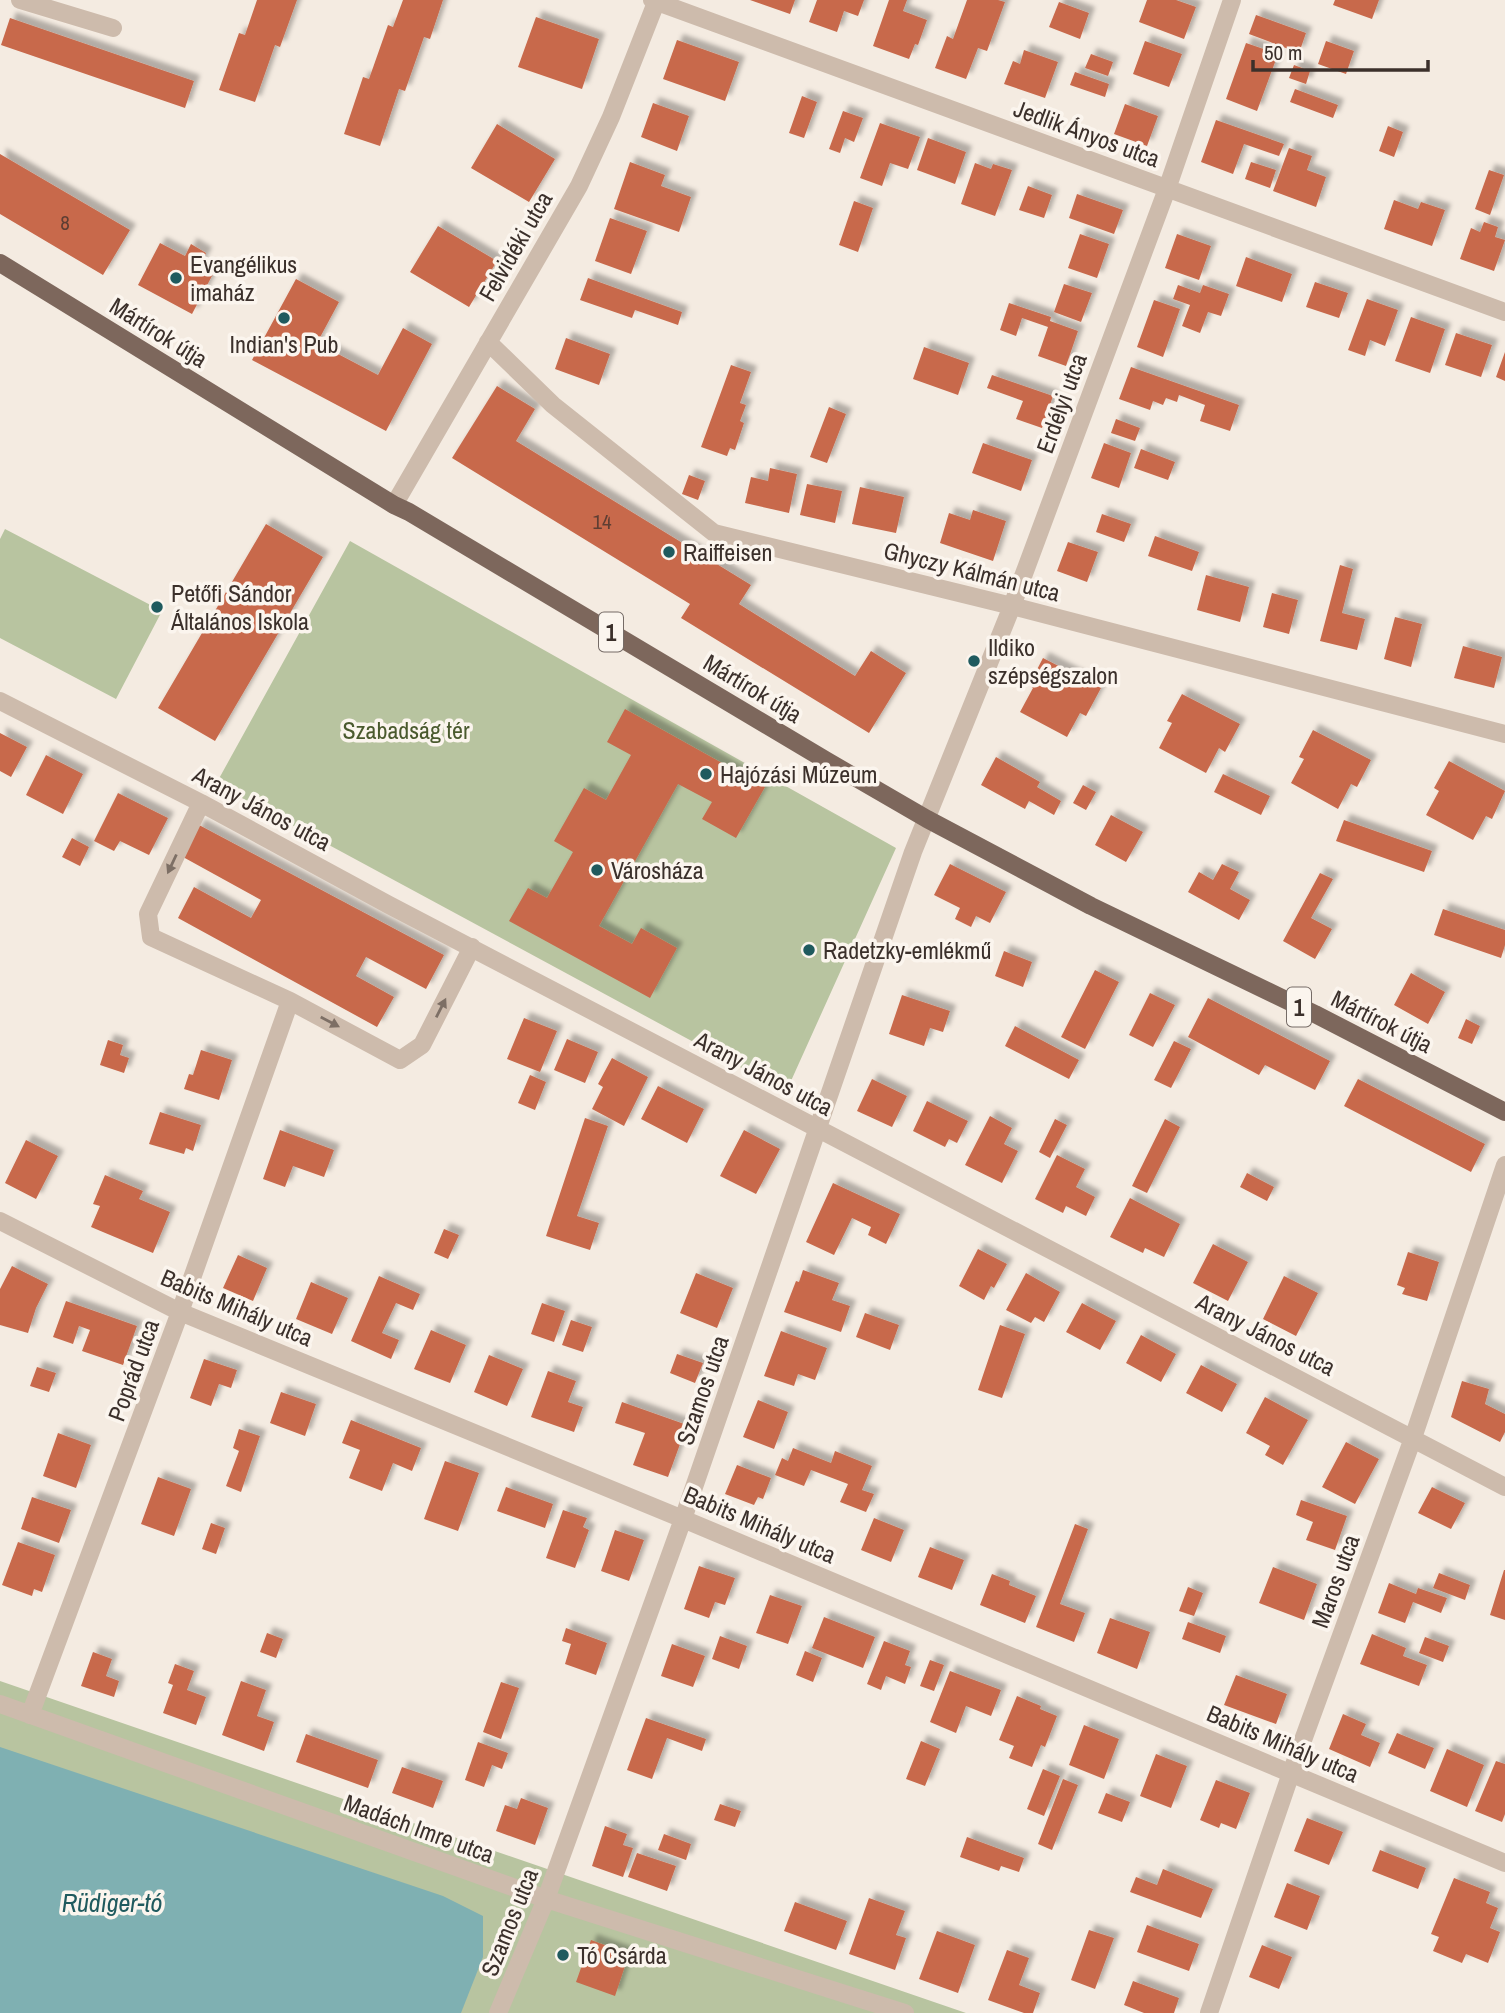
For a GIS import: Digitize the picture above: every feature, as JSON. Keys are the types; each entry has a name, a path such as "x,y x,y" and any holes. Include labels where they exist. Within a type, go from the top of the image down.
{"main road":[{"name":"Mártírok útja","path":"0,263 394,505 927,819 1091,906 1315,1014 1505,1112"}],"street":[{"path":"20,0 113,28"},
{"name":"Jedlik Ányos utca","path":"655,0 1505,312"},
{"name":"Felvidéki utca","path":"394,505 579,186 611,117 655,0"},
{"name":"Erdélyi utca","path":"927,819 1012,606 1167,189 1232,0"},
{"name":"Ghyczy Kálmán utca","path":"488,342 554,405 714,533 1012,606 1505,734"},
{"name":"Arany János utca","path":"0,701 201,803 389,905 1505,1486"},
{"path":"201,803 148,914 151,937 290,1001 400,1060 422,1045 472,947"},
{"name":"Szamos utca","path":"498,2013 546,1899 683,1519 927,819"},
{"name":"Poprád utca","path":"30,1715 180,1312 290,1001"},
{"name":"Maros utca","path":"1209,2013 1291,1773 1413,1438 1505,1165"},
{"name":"Babits Mihály utca","path":"0,1221 180,1312 1505,1863"},
{"name":"Madách Imre utca","path":"0,1704 546,1899 905,2013"}],"green space":[{"path":"5,529 162,611 116,699 0,638 0,539"},
{"name":"Szabadság tér","path":"350,541 896,848 786,1092 216,784"},
{"path":"0,1681 966,2013 0,2013"}],"water":[{"name":"Rüdiger-tó","path":"0,1747 443,1896 483,1916 483,1957 461,2013 0,2013"}],"building":[{"path":"257,0 297,0 280,47 275,45 255,102 219,90 239,33 245,35"},
{"path":"403,0 443,0 430,39 424,37 405,91 399,89 380,146 344,134 363,77 369,79 388,25 393,27"},
{"path":"750,0 795,0 790,14"},
{"path":"817,0 864,0 858,16 844,11 837,32 809,22"},
{"path":"889,0 907,0 903,11 927,20 918,45 915,44 909,59 873,46"},
{"path":"967,0 1005,2 987,51 978,48 966,79 935,68 947,36 953,39"},
{"path":"1147,0 1176,0 1196,7 1184,39 1139,22"},
{"path":"1335,0 1379,0 1372,19 1333,5"},
{"path":"1059,2 1089,13 1080,39 1049,27"},
{"path":"1256,15 1306,33 1299,53 1249,34"},
{"path":"536,17 599,39 582,89 518,67"},
{"path":"10,18 194,81 185,108 1,45"},
{"path":"677,40 739,62 725,101 663,79"},
{"path":"1145,41 1182,54 1169,87 1133,74"},
{"path":"1326,41 1354,51 1346,74 1318,64"},
{"path":"1246,43 1278,54 1257,111 1226,99"},
{"path":"1024,50 1058,62 1045,98 1004,84 1013,61 1020,64"},
{"path":"1091,54 1113,62 1108,76 1085,68"},
{"path":"1294,65 1310,71 1306,84 1289,78"},
{"path":"1075,72 1109,84 1105,97 1070,85"},
{"path":"1295,89 1338,105 1333,118 1290,102"},
{"path":"802,96 817,102 804,138 789,133"},
{"path":"653,103 689,116 677,151 641,137"},
{"path":"1125,104 1158,116 1147,146 1114,134"},
{"path":"843,111 863,118 854,142 845,138 840,153 829,149"},
{"path":"1216,120 1284,144 1279,156 1244,144 1233,174 1201,162"},
{"path":"880,123 920,137 908,169 890,163 882,186 860,178"},
{"path":"497,124 555,159 529,202 471,168"},
{"path":"1388,126 1403,132 1394,157 1379,151"},
{"path":"928,138 966,152 955,184 917,170"},
{"path":"1289,148 1312,156 1307,170 1326,177 1316,207 1273,191"},
{"path":"0,154 130,230 103,275 0,214"},
{"path":"630,162 665,175 661,186 691,197 679,232 614,209"},
{"path":"1251,162 1276,170 1270,188 1245,179"},
{"path":"975,163 991,169 993,164 1012,170 995,216 961,204"},
{"path":"1489,170 1504,175 1490,215 1475,209"},
{"path":"1028,186 1052,195 1044,218 1019,210"},
{"path":"1077,194 1123,210 1114,234 1069,218"},
{"path":"1394,200 1418,209 1421,202 1445,210 1432,246 1384,229"},
{"path":"854,201 873,208 858,252 839,245"},
{"path":"610,218 647,231 631,274 595,261"},
{"path":"1484,222 1498,227 1495,237 1505,240 1494,271 1460,259 1471,228 1480,232"},
{"path":"438,226 497,261 469,307 410,272"},
{"path":"1080,234 1109,244 1097,278 1068,268"},
{"path":"1177,234 1211,246 1199,280 1165,268"},
{"name":"Evangélikus imaház","path":"160,243 185,256 191,244 206,253 200,265 214,272 192,314 138,285"},
{"path":"1246,257 1292,274 1282,302 1236,286"},
{"path":"588,278 682,312 678,325 635,310 632,318 580,300"},
{"path":"296,279 339,302 317,343 378,375 403,328 432,344 386,431 252,360"},
{"path":"1315,282 1348,293 1339,318 1306,307"},
{"path":"1064,284 1092,293 1081,322 1054,312"},
{"path":"1178,285 1200,293 1203,285 1229,294 1221,316 1208,312 1200,333 1182,326 1190,305 1173,299"},
{"path":"1367,299 1398,310 1385,346 1370,340 1365,356 1348,350"},
{"path":"1154,300 1180,309 1163,357 1137,347"},
{"path":"1009,303 1051,317 1050,321 1078,331 1066,366 1038,356 1048,327 1022,318 1016,336 1000,330"},
{"path":"1411,317 1445,329 1430,373 1395,361"},
{"path":"1456,333 1492,345 1481,377 1445,365"},
{"path":"566,338 610,354 599,385 555,369"},
{"path":"924,347 969,363 958,395 913,379"},
{"path":"1505,352 1505,381 1496,377"},
{"path":"731,365 751,372 740,403 746,405 740,421 744,423 735,450 730,448 727,456 701,447"},
{"path":"1131,367 1239,405 1230,431 1200,421 1205,405 1179,395 1177,402 1166,398 1163,405 1153,401 1150,410 1119,399"},
{"path":"992,375 1053,396 1042,428 1016,419 1023,401 987,388"},
{"path":"497,386 535,409 516,441 751,585 739,604 855,676 871,651 906,673 869,733 681,618 690,604 452,458"},
{"path":"829,407 846,414 827,463 810,457"},
{"path":"1116,419 1140,428 1135,441 1111,433"},
{"path":"983,443 1032,460 1021,491 972,473"},
{"path":"1104,443 1131,453 1119,488 1091,478"},
{"path":"1141,449 1175,462 1168,480 1134,468"},
{"path":"770,468 797,474 789,513 745,503 751,477 768,481"},
{"path":"689,475 705,481 698,500 682,494"},
{"path":"807,484 842,491 835,523 800,515"},
{"path":"860,487 904,497 896,533 852,524"},
{"path":"973,510 1006,521 993,561 940,543 949,513 970,520"},
{"path":"1102,514 1131,524 1124,542 1096,532"},
{"path":"266,524 323,557 215,741 158,708"},
{"path":"1155,536 1199,552 1192,571 1148,556"},
{"path":"1068,542 1098,552 1087,582 1057,571"},
{"path":"1340,565 1353,569 1342,613 1365,619 1357,650 1320,641"},
{"path":"1206,575 1249,587 1240,622 1197,610"},
{"path":"1272,593 1298,600 1289,634 1263,627"},
{"path":"1395,617 1422,624 1411,667 1384,659"},
{"path":"1463,646 1502,657 1494,688 1454,678"},
{"path":"1043,658 1101,688 1086,716 1080,713 1067,737 1020,712 1033,688 1029,685"},
{"path":"1182,694 1240,724 1225,752 1219,748 1206,773 1159,748 1172,723 1167,721"},
{"name":"Városháza","path":"625,709 765,787 736,838 702,819 712,802 678,784 599,926 632,944 641,928 677,948 650,998 509,921 528,888 547,898 573,852 554,841 584,788 606,800 631,755 607,742"},
{"path":"1313,730 1371,760 1357,787 1351,784 1338,809 1291,783 1304,759 1299,757"},
{"path":"0,733 27,747 11,777 0,771"},
{"path":"46,755 83,774 63,814 26,795"},
{"path":"996,757 1040,782 1037,787 1061,801 1054,815 1029,801 1025,809 981,785"},
{"path":"1449,761 1505,791 1492,819 1486,816 1473,840 1426,815 1439,791 1434,788"},
{"path":"1223,774 1270,796 1261,815 1214,792"},
{"path":"1083,785 1096,792 1086,810 1073,803"},
{"path":"118,793 168,818 149,855 120,841 114,851 94,841"},
{"path":"1111,815 1143,832 1126,862 1095,845"},
{"path":"1344,820 1432,851 1424,872 1336,841"},
{"path":"199,825 444,955 426,989 366,957 356,976 394,997 377,1027 178,918 194,887 251,918 261,900 183,857"},
{"path":"72,838 89,847 80,866 62,857"},
{"path":"950,864 1006,892 990,923 976,916 971,927 955,919 960,908 934,895"},
{"path":"1222,864 1239,872 1230,889 1250,900 1239,920 1188,892 1199,872 1213,880"},
{"path":"1320,873 1333,879 1311,918 1332,929 1315,959 1283,941"},
{"path":"1443,909 1505,930 1505,945 1501,958 1434,935"},
{"path":"1004,951 1032,962 1023,987 995,976"},
{"path":"1095,970 1119,982 1085,1049 1061,1037"},
{"path":"1411,973 1445,992 1428,1024 1394,1005"},
{"path":"1150,993 1175,1005 1153,1047 1129,1035"},
{"path":"902,995 950,1011 943,1032 930,1028 924,1046 889,1034"},
{"path":"1208,998 1330,1061 1315,1090 1265,1065 1259,1075 1188,1037"},
{"path":"524,1018 557,1031 540,1072 507,1059"},
{"path":"1466,1019 1480,1026 1472,1044 1458,1038"},
{"path":"1015,1026 1079,1060 1069,1079 1005,1046"},
{"path":"567,1039 598,1052 585,1083 554,1070"},
{"path":"108,1040 123,1045 120,1055 129,1058 124,1073 100,1065"},
{"path":"1174,1041 1191,1049 1171,1088 1154,1080"},
{"path":"201,1050 232,1060 219,1100 184,1089 189,1074 193,1075"},
{"path":"612,1058 648,1077 624,1126 592,1109 603,1087 598,1084"},
{"path":"530,1075 546,1082 535,1110 518,1103"},
{"path":"872,1079 907,1096 892,1127 857,1111"},
{"path":"1358,1079 1485,1144 1471,1172 1344,1106"},
{"path":"658,1086 704,1109 687,1143 641,1119"},
{"path":"927,1101 968,1121 957,1143 949,1139 945,1147 913,1131"},
{"path":"160,1112 201,1125 193,1151 186,1148 184,1154 149,1144"},
{"path":"990,1116 1012,1128 1004,1144 1018,1151 1002,1183 965,1165"},
{"path":"585,1118 608,1126 577,1216 599,1223 590,1250 546,1236"},
{"path":"1055,1119 1067,1125 1050,1158 1039,1152"},
{"path":"1165,1119 1180,1127 1147,1193 1132,1186"},
{"path":"280,1130 334,1150 324,1177 293,1166 285,1187 263,1179"},
{"path":"744,1130 780,1149 756,1194 720,1176"},
{"path":"26,1140 58,1156 36,1199 5,1183"},
{"path":"1057,1155 1085,1169 1076,1187 1095,1197 1086,1216 1066,1206 1063,1213 1035,1199"},
{"path":"1247,1173 1274,1187 1267,1201 1240,1187"},
{"path":"105,1175 143,1191 139,1199 170,1212 153,1253 91,1227 100,1206 93,1204"},
{"path":"833,1183 900,1214 886,1244 868,1235 871,1227 852,1218 834,1255 806,1242"},
{"path":"1130,1198 1180,1224 1164,1257 1145,1248 1143,1253 1110,1237"},
{"path":"444,1229 459,1235 448,1259 434,1253"},
{"path":"1213,1244 1248,1262 1228,1301 1193,1283"},
{"path":"978,1249 1007,1264 984,1300 959,1286"},
{"path":"1408,1252 1439,1262 1427,1301 1402,1294 1405,1288 1397,1285"},
{"path":"238,1255 267,1268 253,1301 223,1288"},
{"path":"12,1266 48,1284 28,1333 0,1325 0,1289"},
{"path":"803,1270 839,1283 832,1300 850,1306 841,1332 784,1312"},
{"path":"696,1273 733,1288 717,1328 680,1313"},
{"path":"1026,1273 1060,1292 1044,1322 1035,1317 1031,1323 1006,1310"},
{"path":"379,1276 420,1294 413,1310 396,1303 382,1333 399,1340 391,1359 351,1341"},
{"path":"1284,1276 1318,1293 1296,1336 1263,1319"},
{"path":"311,1282 348,1298 332,1334 296,1319"},
{"path":"66,1301 137,1326 123,1365 82,1351 90,1330 79,1326 73,1344 53,1337"},
{"path":"542,1303 565,1311 554,1342 531,1334"},
{"path":"1082,1303 1116,1321 1100,1350 1066,1332"},
{"path":"865,1313 899,1325 890,1350 856,1337"},
{"path":"571,1320 592,1327 583,1352 562,1345"},
{"path":"1000,1325 1025,1334 1002,1398 978,1390"},
{"path":"431,1330 466,1345 450,1383 414,1369"},
{"path":"781,1331 827,1348 815,1380 798,1374 794,1386 764,1376"},
{"path":"1141,1335 1176,1354 1161,1382 1126,1363"},
{"path":"677,1354 703,1363 695,1383 670,1373"},
{"path":"489,1355 523,1369 507,1406 474,1392"},
{"path":"204,1359 237,1370 231,1388 219,1384 211,1406 190,1398"},
{"path":"1201,1365 1237,1384 1222,1412 1186,1393"},
{"path":"37,1367 56,1373 49,1392 30,1386"},
{"path":"548,1371 576,1381 568,1402 583,1407 574,1432 531,1417"},
{"path":"1462,1381 1489,1389 1485,1404 1505,1414 1505,1432 1500,1442 1451,1417"},
{"path":"281,1392 316,1404 305,1436 270,1423"},
{"path":"1265,1397 1308,1420 1283,1465 1265,1455 1270,1446 1246,1433"},
{"path":"758,1400 788,1412 774,1449 743,1437"},
{"path":"622,1402 687,1425 668,1477 633,1465 645,1433 615,1423"},
{"path":"351,1420 421,1448 412,1471 393,1463 382,1491 349,1478 360,1450 342,1443"},
{"path":"239,1429 260,1436 241,1492 226,1486 239,1451 233,1448"},
{"path":"58,1433 91,1445 76,1488 43,1476"},
{"path":"1346,1442 1379,1459 1355,1504 1322,1487"},
{"path":"793,1448 831,1463 835,1451 872,1466 862,1490 874,1494 866,1512 840,1502 848,1484 811,1470 804,1486 775,1475 782,1458 788,1461"},
{"path":"445,1461 479,1473 458,1531 424,1519"},
{"path":"737,1465 771,1478 763,1499 758,1497 754,1505 725,1494"},
{"path":"158,1477 191,1489 174,1536 141,1524"},
{"path":"506,1487 553,1504 545,1528 497,1511"},
{"path":"1432,1487 1465,1503 1451,1529 1418,1513"},
{"path":"32,1497 71,1510 59,1543 21,1529"},
{"path":"1301,1500 1347,1516 1335,1550 1306,1540 1313,1522 1296,1515"},
{"path":"563,1510 587,1518 583,1527 589,1530 575,1568 546,1558"},
{"path":"874,1518 904,1530 891,1562 861,1550"},
{"path":"211,1523 225,1528 216,1554 202,1549"},
{"path":"1075,1524 1088,1529 1060,1604 1085,1613 1074,1642 1036,1627"},
{"path":"615,1530 644,1540 629,1581 601,1571"},
{"path":"18,1542 55,1555 42,1592 34,1589 32,1596 2,1585"},
{"path":"930,1547 964,1560 952,1590 918,1577"},
{"path":"699,1566 735,1578 725,1605 715,1602 709,1618 684,1609"},
{"path":"1273,1567 1317,1584 1304,1620 1259,1603"},
{"path":"1505,1570 1505,1620 1490,1615"},
{"path":"1439,1573 1470,1585 1465,1600 1433,1588"},
{"path":"992,1574 1010,1581 1009,1585 1036,1596 1025,1623 980,1605"},
{"path":"1389,1583 1416,1594 1418,1588 1447,1598 1441,1613 1413,1602 1405,1623 1378,1613"},
{"path":"1188,1587 1203,1593 1194,1616 1179,1611"},
{"path":"770,1595 802,1606 788,1644 756,1633"},
{"path":"824,1617 875,1637 863,1668 812,1648"},
{"path":"1110,1618 1150,1632 1137,1669 1097,1653"},
{"path":"1188,1622 1226,1636 1220,1653 1182,1639"},
{"path":"566,1628 607,1643 596,1675 565,1664 571,1644 562,1641"},
{"path":"267,1633 283,1639 276,1658 260,1652"},
{"path":"1372,1634 1406,1648 1403,1656 1427,1665 1419,1686 1360,1664"},
{"path":"720,1636 747,1646 739,1669 712,1659"},
{"path":"1425,1637 1449,1646 1443,1662 1419,1653"},
{"path":"884,1641 910,1651 905,1665 911,1667 905,1684 886,1676 881,1690 867,1684"},
{"path":"672,1644 705,1656 693,1687 661,1676"},
{"path":"805,1651 822,1658 813,1682 796,1675"},
{"path":"93,1652 112,1659 106,1676 119,1681 114,1697 81,1686"},
{"path":"930,1660 944,1665 934,1691 920,1686"},
{"path":"175,1664 194,1671 187,1690 206,1697 196,1725 163,1713 173,1685 168,1683"},
{"path":"950,1671 1001,1690 991,1716 966,1706 956,1733 930,1722"},
{"path":"1236,1675 1287,1694 1276,1724 1224,1705"},
{"path":"241,1681 266,1690 257,1716 274,1722 264,1751 222,1735"},
{"path":"501,1682 519,1688 501,1739 483,1732"},
{"path":"1017,1696 1057,1716 1045,1747 1041,1745 1032,1767 1009,1758 1014,1746 999,1740"},
{"path":"1343,1714 1366,1724 1361,1735 1380,1743 1370,1767 1329,1749"},
{"path":"646,1718 706,1739 702,1751 667,1738 652,1779 627,1770"},
{"path":"1084,1725 1119,1739 1104,1779 1069,1765"},
{"path":"1397,1733 1434,1748 1425,1769 1388,1753"},
{"path":"306,1734 378,1760 368,1788 296,1762"},
{"path":"921,1741 940,1749 925,1786 906,1779"},
{"path":"478,1742 508,1753 502,1769 492,1765 484,1787 465,1780"},
{"path":"1447,1749 1484,1765 1467,1807 1430,1791"},
{"path":"1156,1754 1187,1766 1171,1808 1140,1796"},
{"path":"1496,1761 1505,1764 1505,1814 1502,1822 1475,1811"},
{"path":"402,1767 443,1781 433,1808 392,1793"},
{"path":"1043,1769 1060,1776 1044,1816 1027,1809"},
{"path":"1063,1779 1078,1785 1052,1850 1038,1844"},
{"path":"1216,1780 1250,1793 1236,1829 1221,1823 1219,1828 1200,1820"},
{"path":"1106,1793 1130,1802 1122,1822 1098,1813"},
{"path":"521,1798 548,1808 535,1845 496,1831 505,1805 517,1809"},
{"path":"720,1804 741,1811 735,1827 714,1820"},
{"path":"1307,1818 1343,1832 1329,1865 1294,1851"},
{"path":"605,1826 627,1834 623,1845 633,1848 623,1877 592,1866"},
{"path":"664,1834 691,1844 686,1860 658,1850"},
{"path":"967,1837 1024,1858 1019,1872 1001,1866 999,1871 960,1857"},
{"path":"1380,1850 1426,1868 1418,1889 1372,1871"},
{"path":"637,1853 676,1866 667,1891 628,1877"},
{"path":"1163,1869 1213,1889 1201,1918 1130,1892 1136,1877 1157,1885"},
{"path":"1454,1878 1490,1892 1486,1903 1498,1908 1490,1928 1500,1932 1488,1963 1466,1954 1462,1963 1433,1951 1439,1937 1431,1934"},
{"path":"1287,1883 1320,1896 1307,1930 1274,1917"},
{"path":"869,1898 905,1911 896,1935 906,1938 895,1970 849,1954"},
{"path":"795,1902 847,1921 836,1950 784,1931"},
{"path":"1147,1925 1199,1944 1189,1971 1137,1952"},
{"path":"1089,1930 1114,1938 1095,1989 1071,1980"},
{"path":"937,1931 975,1945 958,1993 919,1979"},
{"path":"591,1940 629,1954 615,1996 576,1982"},
{"path":"1262,1945 1292,1957 1279,1989 1249,1977"},
{"path":"1007,1950 1029,1958 1019,1985 1040,1993 1033,2013 1024,2013 988,2000"},
{"path":"1133,1981 1179,1998 1174,2013 1144,2013 1124,2005"}],"place":[{"name":"Evangélikus imaház","path":"176,278"},
{"name":"Indian's Pub","path":"284,318"},
{"name":"Raiffeisen","path":"669,552"},
{"name":"Petőfi Sándor Általános Iskola","path":"157,607"},
{"name":"Ildiko szépségszalon","path":"974,661"},
{"name":"Hajózási Múzeum","path":"706,774"},
{"name":"Városháza","path":"597,870"},
{"name":"Radetzky-emlékmű","path":"809,950"},
{"name":"Tó Csárda","path":"563,1955"}]}
